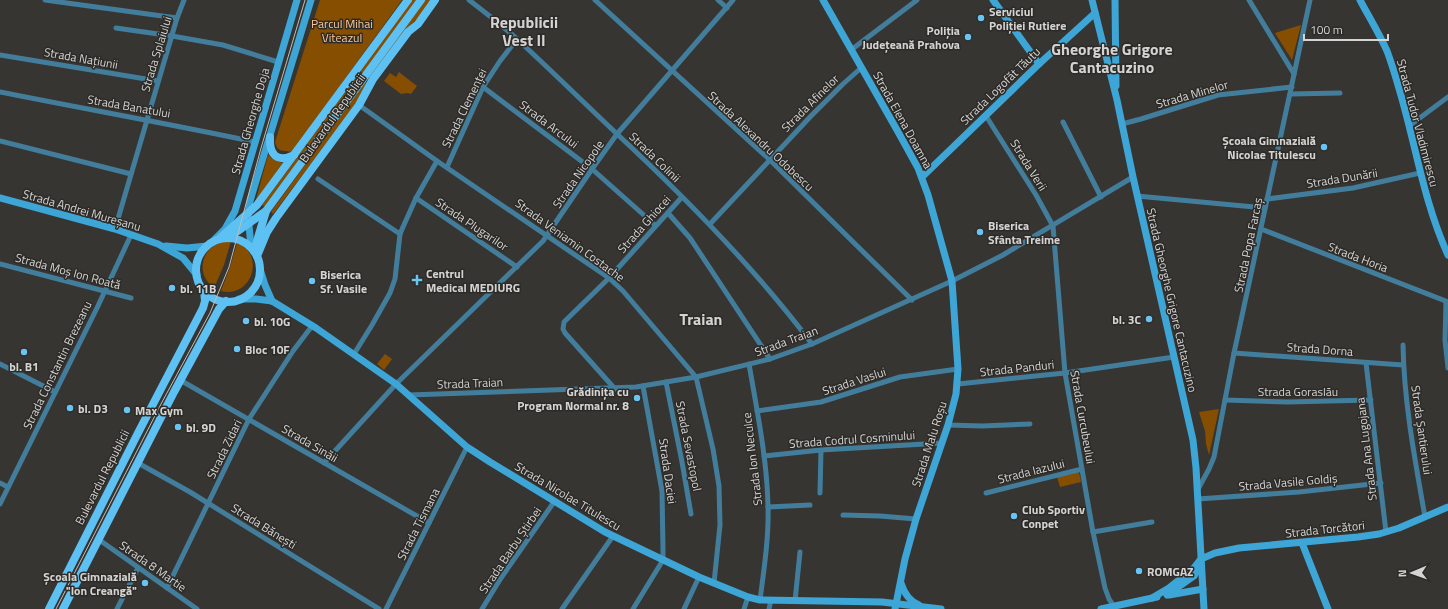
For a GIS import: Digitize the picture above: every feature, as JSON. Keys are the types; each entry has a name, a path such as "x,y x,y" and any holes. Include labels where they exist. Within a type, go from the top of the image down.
{"main road":[{"name":"Bulevardul Republicii","path":"224,238 248,218 408,0"},
{"name":"Bulevardul Republicii","path":"254,251 266,211 421,0"},
{"name":"Bulevardul Republicii","path":"254,251 276,218 359,105 373,79 408,32 418,24 435,0"},
{"path":"270,138 271,152 276,156 287,158 294,154"},
{"name":"Bulevardul Republicii","path":"248,218 266,211"},
{"path":"224,238 239,239 254,251 260,269 258,282 250,293 239,299 226,301 214,298 201,286 196,267 202,252 210,244 224,238"},
{"name":"Bulevardul Republicii","path":"48,609 203,308 205,301 204,290"},
{"name":"Bulevardul Republicii","path":"63,609 180,380 219,309 226,301"}],"street":[{"path":"45,0 177,18"},
{"name":"Strada Splaiului","path":"115,229 158,81 184,0"},
{"name":"Strada Gheorghe Doja","path":"210,244 225,229 235,211 297,0"},
{"name":"Strada Gheorghe Doja","path":"254,251 248,218 250,201 311,0"},
{"name":"Strada Colinii","path":"469,0 517,39 710,224 753,271 812,344"},
{"name":"Strada Alexandru Odobescu","path":"595,0 770,160 912,300"},
{"path":"718,0 726,8"},
{"name":"Strada Nicopole","path":"324,463 396,384 548,235 617,134 733,0"},
{"name":"Strada Elena Doamna","path":"823,0 922,177 952,281"},
{"path":"851,50 917,0"},
{"path":"993,0 1039,64"},
{"path":"1115,0 1117,100"},
{"path":"1248,0 1294,74"},
{"name":"Strada Popa Farcaș","path":"1197,491 1210,469 1214,456 1234,353 1310,0"},
{"name":"Strada Tudor Vladimirescu","path":"1360,0 1387,51 1409,126 1431,213 1448,255"},
{"name":"Strada Gheorghe Grigore Cantacuzino","path":"1093,1 1117,100 1137,196 1193,440 1204,609"},
{"name":"Strada Logofăt Tăutu","path":"922,177 1039,64 1095,13"},
{"path":"116,28 223,45 278,62"},
{"name":"Strada Clemenței","path":"447,167 483,87 517,39"},
{"name":"Strada Națiunii","path":"0,55 158,81"},
{"name":"Strada Afinelor","path":"710,224 811,116 843,84 862,68"},
{"name":"Strada Arcului","path":"483,87 592,169 655,226"},
{"name":"Strada Minelor","path":"1122,124 1218,95 1292,87"},
{"name":"Strada Banatului","path":"0,92 116,115 147,119 255,142"},
{"path":"1290,94 1340,93"},
{"path":"1409,126 1448,97"},
{"name":"Strada Veniamin Costache","path":"359,105 437,161 548,235 609,278 623,292 696,377 713,449 719,486 720,525 714,583"},
{"name":"Strada Verii","path":"986,116 1044,207 1053,226"},
{"path":"1064,122 1101,197"},
{"path":"0,140 131,174"},
{"name":"Strada Clemenței","path":"354,354 390,293 395,279 400,234 416,198 437,161"},
{"name":"Strada Dunării","path":"1267,199 1353,188 1420,172"},
{"path":"318,178 400,234"},
{"name":"Strada Traian","path":"409,395 615,389 644,386 696,377 770,359 812,344 952,281 994,260 1133,178"},
{"path":"1137,196 1265,208"},
{"name":"Strada Ghiocei","path":"615,389 565,333 563,329 564,322 609,278 682,197"},
{"name":"Strada Andrei Mureșanu","path":"0,198 115,229 158,244 178,248 210,244"},
{"name":"Strada Plugarilor","path":"416,198 517,266"},
{"path":"668,213 690,238 770,359"},
{"name":"Strada Curcubeului","path":"1053,226 1065,373 1107,595 1115,608"},
{"name":"Strada Horia","path":"1261,230 1447,302"},
{"name":"Strada Constantin Brezeanu","path":"0,504 105,292 131,235"},
{"name":"Strada Andrei Mureșanu","path":"158,244 183,258 197,275"},
{"name":"Strada Moș Ion Roată","path":"0,264 131,298"},
{"path":"260,269 272,301"},
{"name":"Strada Malu Roșu","path":"895,606 900,580 916,519 948,425 958,384 952,281"},
{"name":"Strada Nicolae Titulescu","path":"239,299 272,301 354,354 396,384 467,447 554,502 613,536 714,583 748,597 760,600 882,602 895,606 941,609"},
{"path":"1447,302 1445,334 1448,368"},
{"name":"Strada Zidari","path":"167,588 249,419 293,351 312,326"},
{"name":"Strada Șantierului","path":"1403,345 1403,365 1407,408 1425,517"},
{"name":"Strada Dorna","path":"1234,353 1403,365"},
{"name":"Strada Panduri","path":"958,384 1065,373 1174,357"},
{"name":"Strada Ana Lugojana","path":"1366,363 1386,532"},
{"path":"0,364 55,392"},
{"name":"Strada Ion Neculce","path":"749,364 764,456 768,507 767,544 760,600"},
{"name":"Strada Vaslui","path":"757,411 821,402 900,377 958,369"},
{"name":"Strada Sinăii","path":"180,380 429,523"},
{"name":"Strada Sevastopol","path":"666,382 691,514"},
{"name":"Strada Daciei","path":"644,386 662,491 664,529 662,560"},
{"name":"Strada Goraslău","path":"1225,400 1294,402 1371,400"},
{"path":"948,425 988,426 1030,424"},
{"name":"Strada Codrul Cosminului","path":"764,456 822,450 942,443"},
{"name":"Strada Tismana","path":"386,609 467,447"},
{"path":"820,493 822,450"},
{"name":"Strada Bănești","path":"138,463 208,504 379,609"},
{"name":"Strada Iazului","path":"986,493 1082,469"},
{"path":"0,483 8,487"},
{"name":"Strada Vasile Goldiș","path":"1198,499 1299,492 1381,483"},
{"name":"Strada Barbu Știrbei","path":"482,609 501,578 554,502"},
{"path":"768,507 810,505"},
{"name":"Strada Torcători","path":"1201,559 1215,553 1225,551 1358,538 1386,532 1448,507"},
{"path":"843,515 916,519"},
{"path":"1094,532 1152,522"},
{"path":"562,609 613,536"},
{"name":"Strada 8 Martie","path":"98,539 197,609"},
{"path":"1302,543 1328,609"},
{"path":"795,601 800,552"},
{"path":"1166,595 1194,576 1198,570 1201,559"},
{"path":"1152,598 1169,588 1194,568 1201,559"},
{"path":"634,609 662,560"},
{"path":"117,609 138,568"},
{"path":"684,609 699,576"},
{"path":"900,580 906,595 915,603 924,607"},
{"path":"1101,609 1115,608 1152,598 1203,589"},
{"path":"744,609 748,597"},
{"path":"769,609 771,600"}],"green space":[{"name":"Parcul Mihai Viteazul","path":"320,0 402,0 292,152 281,150 275,142"},
{"path":"411,0 417,0 364,74 359,70"},
{"path":"425,0 431,0 422,14 408,27 369,79 367,77"},
{"path":"1301,25 1292,60 1275,33"},
{"path":"399,72 417,86 411,94 401,94 384,81 390,73 396,77"},
{"path":"357,76 360,78 265,207 262,205"},
{"path":"365,82 367,83 351,111 273,214 271,212"},
{"path":"268,155 276,161 283,163 254,207"},
{"path":"224,241 231,241 224,265 214,288 204,275 203,261 210,249 216,244"},
{"path":"237,243 246,249 251,256 253,265 252,274 241,288 232,292 221,291 230,267"},
{"path":"385,354 392,359 384,370 377,364"},
{"path":"1219,409 1209,455 1205,431 1199,412"},
{"path":"1079,472 1081,482 1060,487 1057,477"}],"tram line":[{"path":"56,609 161,404 210,313 229,267 261,148 305,0"}],"place":[{"name":"Serviciul Poliției Rutiere","path":"981,18"},
{"name":"Poliția Județeană Prahova","path":"968,37"},
{"name":"Școala Gimnazială Nicolae Titulescu","path":"1324,147"},
{"name":"Biserica Sfânta Treime","path":"980,232"},
{"name":"Centrul Medical MEDIURG","path":"417,280"},
{"name":"Biserica Sf. Vasile","path":"312,281"},
{"name":"bl. 11B","path":"172,288"},
{"name":"bl. 3C","path":"1149,319"},
{"name":"bl. 10G","path":"246,321"},
{"name":"Bloc 10F","path":"237,349"},
{"name":"bl. B1","path":"24,352"},
{"name":"Grădinița cu Program Normal nr. 8","path":"637,398"},
{"name":"bl. D3","path":"70,408"},
{"name":"Max Gym","path":"127,410"},
{"name":"bl. 9D","path":"178,427"},
{"name":"Club Sportiv Conpet","path":"1014,516"},
{"name":"ROMGAZ","path":"1139,571"},
{"name":"Școala Gimnazială \"Ion Creangă\"","path":"145,583"}],"district":[{"name":"Republicii Vest II","path":"524,31"},
{"name":"Gheorghe Grigore Cantacuzino","path":"1112,58"},
{"name":"Traian","path":"701,319"}]}
